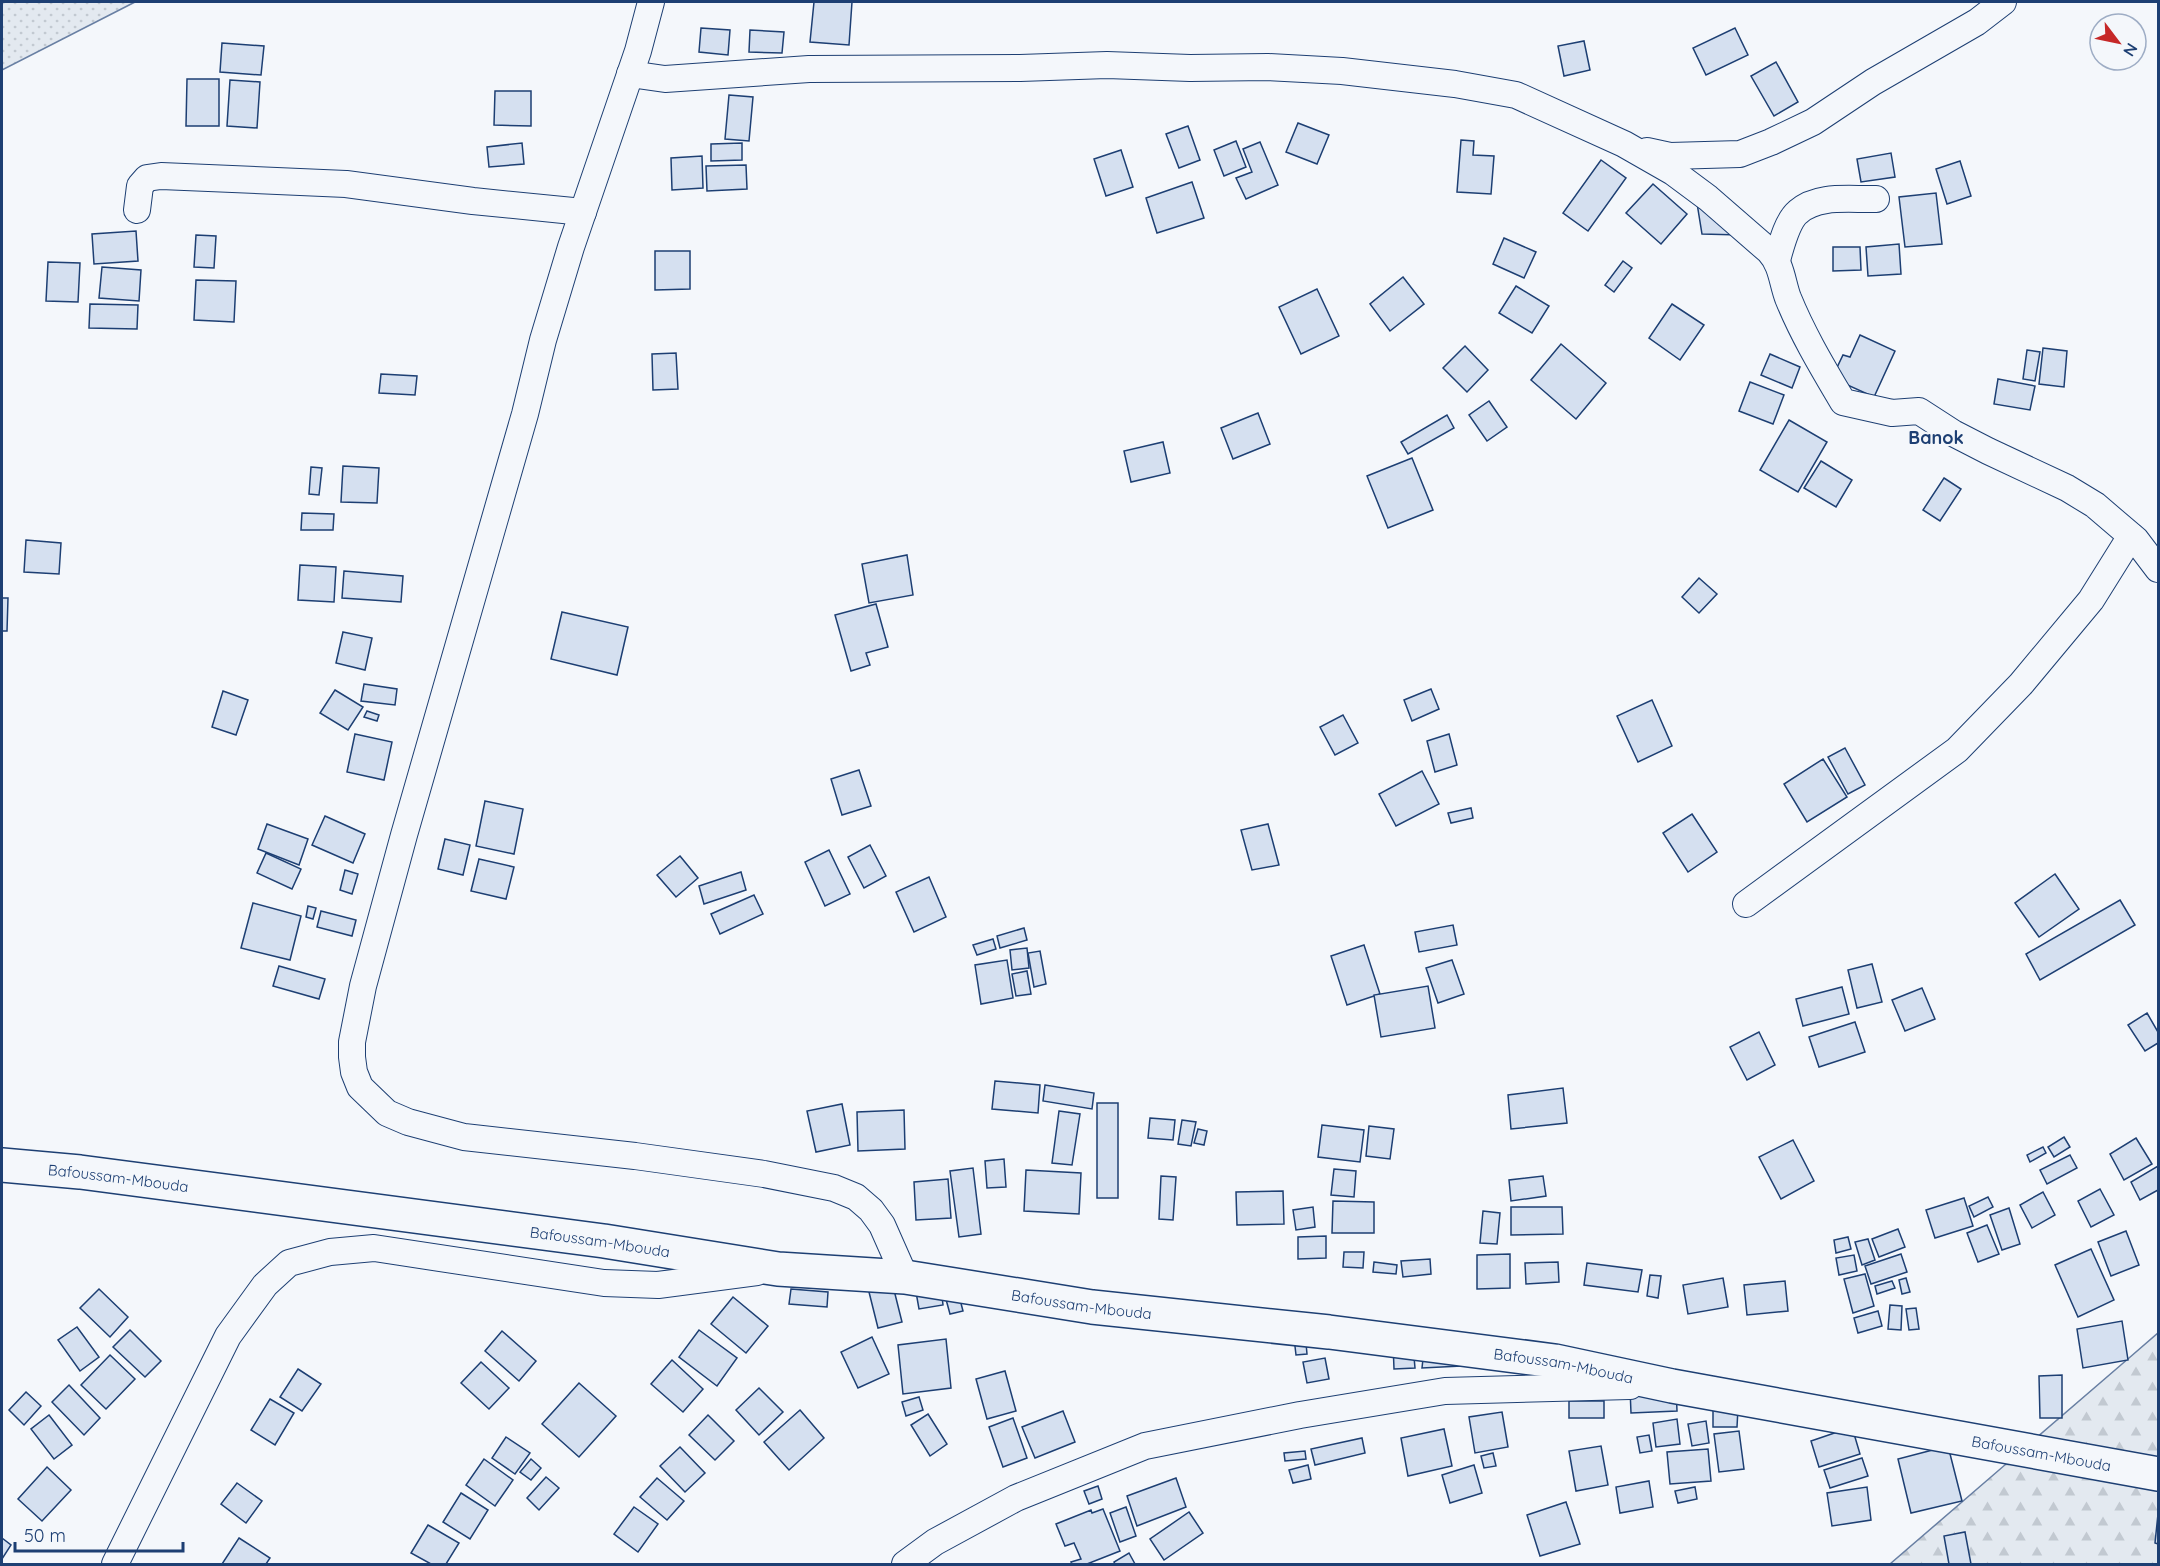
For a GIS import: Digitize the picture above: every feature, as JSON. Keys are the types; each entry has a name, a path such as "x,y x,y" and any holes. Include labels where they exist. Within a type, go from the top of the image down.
{"highway":[{"name":"Bafoussam-Mbouda","path":"2,1166 80,1172 604,1241 778,1269 905,1277 1092,1307 1317,1330 1555,1361 1672,1386 2158,1474"}],"street":[{"path":"651,2 630,75 582,212 543,340 525,414 371,955 352,1042 354,1072 360,1087 387,1113 408,1122 464,1137 657,1159 764,1174 834,1188 856,1197 871,1210 882,1225 905,1277"},
{"path":"1632,148 1670,156 1705,156 1740,154 1771,142 1813,122 1873,82 1977,22 2003,2"},
{"path":"630,75 665,79 809,69 1107,66 1268,67 1342,71 1455,84 1516,95 1632,148 1673,172 1708,198 1777,260 1788,297 1812,351 1843,402 1892,413 1919,411 1962,438 2067,488 2095,505 2148,549 2091,600 2021,684 1957,750 1746,904"},
{"path":"137,210 140,186 147,178 162,176 346,184 473,201 582,212"},
{"path":"1777,260 1785,234 1796,212 1818,200 1876,199"},
{"path":"116,1564 228,1336 265,1285 290,1263 330,1252 374,1248 604,1283 657,1285 778,1269"},
{"path":"905,1564 935,1542 1016,1498 1145,1446 1300,1415 1445,1391 1672,1386"}],"green space":[{"path":"2,2 135,2 2,70"},
{"path":"2158,1333 2158,1564 1890,1564 2129,1358"}],"building":[{"path":"814,2 852,2 849,45 810,42"},
{"path":"701,28 730,30 728,55 699,52"},
{"path":"1735,28 1748,55 1706,75 1693,48"},
{"path":"750,30 784,32 782,53 749,52"},
{"path":"1584,41 1590,70 1564,76 1558,46"},
{"path":"222,43 264,46 261,75 220,72"},
{"path":"1776,62 1798,102 1774,116 1751,76"},
{"path":"187,79 219,79 219,126 186,126"},
{"path":"230,80 260,82 257,128 227,126"},
{"path":"495,91 531,91 531,126 494,125"},
{"path":"729,95 753,97 749,141 725,139"},
{"path":"1298,123 1329,135 1317,164 1286,152"},
{"path":"1188,126 1200,160 1179,168 1166,134"},
{"path":"1461,140 1474,141 1473,155 1494,156 1491,194 1457,192"},
{"path":"1236,141 1246,167 1224,176 1214,150"},
{"path":"1260,142 1278,185 1246,199 1236,178 1252,172 1243,149"},
{"path":"522,143 524,164 489,167 487,147"},
{"path":"742,143 742,160 711,161 711,144"},
{"path":"1121,150 1133,187 1106,196 1094,159"},
{"path":"1891,153 1895,177 1861,182 1857,159"},
{"path":"702,156 703,188 672,190 671,158"},
{"path":"1601,160 1626,178 1588,231 1563,213"},
{"path":"1960,161 1971,196 1947,204 1936,169"},
{"path":"746,165 747,189 707,191 706,166"},
{"path":"1192,182 1204,218 1157,233 1146,198"},
{"path":"1653,184 1687,214 1661,244 1626,213"},
{"path":"1936,193 1942,244 1905,247 1899,197"},
{"path":"1696,197 1739,235 1702,234"},
{"path":"136,231 138,261 94,264 92,234"},
{"path":"196,235 216,236 214,268 194,267"},
{"path":"1504,238 1536,252 1524,278 1493,264"},
{"path":"1899,244 1901,274 1868,276 1866,247"},
{"path":"1833,247 1860,247 1861,270 1833,271"},
{"path":"655,251 690,251 690,289 655,290"},
{"path":"1623,261 1632,268 1614,292 1605,285"},
{"path":"48,262 80,263 78,302 46,301"},
{"path":"102,267 141,270 139,301 99,298"},
{"path":"1403,277 1424,304 1390,331 1370,304"},
{"path":"196,280 236,281 234,322 194,320"},
{"path":"1516,286 1549,306 1532,333 1499,313"},
{"path":"1317,289 1339,336 1301,354 1279,307"},
{"path":"90,304 138,305 137,329 89,328"},
{"path":"1672,304 1704,325 1680,360 1649,338"},
{"path":"1860,335 1895,351 1874,397 1832,378 1843,355 1850,357"},
{"path":"1561,344 1606,383 1576,419 1531,380"},
{"path":"1465,346 1488,370 1467,392 1443,368"},
{"path":"2043,348 2067,351 2064,387 2039,384"},
{"path":"2027,350 2040,352 2035,381 2023,379"},
{"path":"676,353 678,389 653,390 652,354"},
{"path":"1770,354 1800,367 1792,388 1761,375"},
{"path":"381,374 417,376 415,395 379,393"},
{"path":"1998,379 2035,386 2030,410 1994,404"},
{"path":"1750,382 1784,395 1773,424 1739,411"},
{"path":"1489,401 1507,427 1487,441 1469,415"},
{"path":"1258,413 1270,444 1233,459 1221,428"},
{"path":"1447,415 1454,428 1408,454 1401,442"},
{"path":"1789,420 1827,442 1798,492 1760,470"},
{"path":"1163,442 1170,473 1131,482 1124,451"},
{"path":"1412,458 1433,510 1388,528 1367,476"},
{"path":"1821,461 1852,480 1836,507 1804,488"},
{"path":"343,466 379,468 377,503 341,502"},
{"path":"311,467 322,468 319,495 309,494"},
{"path":"1944,478 1961,489 1940,521 1923,510"},
{"path":"302,513 334,514 333,530 301,530"},
{"path":"26,540 61,543 59,574 24,572"},
{"path":"907,555 913,595 869,603 862,564"},
{"path":"300,565 336,567 334,602 298,600"},
{"path":"344,571 403,576 401,602 342,598"},
{"path":"1699,578 1717,594 1699,613 1682,597"},
{"path":"2,598 8,598 7,631 2,631"},
{"path":"876,604 888,647 866,653 870,665 851,671 835,615"},
{"path":"562,612 628,627 617,675 551,659"},
{"path":"343,632 372,638 365,670 336,663"},
{"path":"364,684 397,689 395,705 361,701"},
{"path":"1431,689 1439,709 1412,721 1404,700"},
{"path":"335,690 363,707 348,730 320,713"},
{"path":"223,691 248,700 236,735 212,727"},
{"path":"1652,700 1672,746 1638,762 1617,716"},
{"path":"367,711 379,715 377,721 364,717"},
{"path":"1343,715 1358,743 1335,755 1320,727"},
{"path":"355,734 392,742 384,780 347,772"},
{"path":"1449,734 1457,765 1435,772 1427,741"},
{"path":"1845,748 1865,785 1848,794 1828,757"},
{"path":"1823,759 1847,797 1807,822 1784,784"},
{"path":"859,770 871,806 842,815 831,779"},
{"path":"1422,771 1439,804 1396,826 1379,794"},
{"path":"485,801 523,809 514,854 476,846"},
{"path":"1471,808 1473,818 1451,823 1448,813"},
{"path":"1692,814 1717,852 1688,872 1663,833"},
{"path":"325,816 365,834 353,863 312,845"},
{"path":"267,824 308,839 299,865 258,849"},
{"path":"1268,824 1279,865 1252,870 1241,830"},
{"path":"445,839 470,845 463,875 438,869"},
{"path":"870,845 886,876 864,888 848,857"},
{"path":"829,850 850,894 825,906 805,862"},
{"path":"266,853 301,869 292,889 257,873"},
{"path":"680,856 698,878 676,897 657,875"},
{"path":"479,859 514,867 506,899 471,891"},
{"path":"345,870 358,874 352,894 340,890"},
{"path":"741,872 746,890 704,904 699,886"},
{"path":"2055,874 2079,909 2039,937 2015,903"},
{"path":"929,877 946,917 914,932 896,892"},
{"path":"754,895 763,914 720,934 711,914"},
{"path":"2120,900 2135,925 2040,980 2026,954"},
{"path":"253,903 301,916 290,960 241,948"},
{"path":"308,906 316,908 313,919 306,917"},
{"path":"321,911 356,920 352,936 317,927"},
{"path":"1453,925 1457,945 1419,952 1415,932"},
{"path":"1024,928 1027,940 1000,948 997,936"},
{"path":"993,939 996,949 977,955 973,945"},
{"path":"1364,945 1380,994 1347,1005 1331,956"},
{"path":"1027,948 1029,968 1012,970 1010,950"},
{"path":"1040,951 1046,984 1034,987 1028,953"},
{"path":"1007,960 1013,998 981,1004 975,965"},
{"path":"1452,960 1464,994 1438,1003 1426,968"},
{"path":"1872,964 1882,1002 1857,1008 1848,970"},
{"path":"279,966 325,979 319,999 273,986"},
{"path":"1027,971 1031,994 1016,996 1012,974"},
{"path":"1428,986 1435,1028 1381,1037 1374,995"},
{"path":"1842,987 1849,1014 1803,1026 1796,999"},
{"path":"1922,988 1935,1019 1905,1031 1892,1000"},
{"path":"2147,1013 2158,1032 2158,1043 2145,1051 2128,1025"},
{"path":"1855,1022 1865,1052 1819,1067 1809,1037"},
{"path":"1759,1032 1775,1065 1747,1080 1730,1047"},
{"path":"995,1081 1040,1085 1038,1113 992,1109"},
{"path":"1045,1085 1094,1093 1092,1109 1043,1101"},
{"path":"1563,1088 1567,1123 1511,1129 1508,1095"},
{"path":"1097,1103 1118,1103 1118,1198 1097,1198"},
{"path":"842,1104 850,1145 816,1152 807,1111"},
{"path":"904,1110 905,1149 858,1151 857,1112"},
{"path":"1059,1111 1080,1114 1072,1165 1052,1163"},
{"path":"1150,1118 1175,1120 1173,1140 1148,1138"},
{"path":"1182,1120 1196,1122 1191,1146 1178,1144"},
{"path":"1322,1125 1364,1130 1360,1162 1318,1157"},
{"path":"1369,1126 1394,1129 1390,1159 1366,1156"},
{"path":"1198,1129 1207,1131 1204,1145 1194,1143"},
{"path":"2064,1137 2070,1147 2054,1157 2048,1147"},
{"path":"2136,1138 2152,1164 2124,1180 2110,1154"},
{"path":"1793,1140 1814,1181 1781,1199 1759,1157"},
{"path":"2043,1147 2046,1153 2030,1162 2027,1155"},
{"path":"2070,1155 2077,1168 2047,1184 2040,1170"},
{"path":"1004,1159 1006,1187 987,1188 985,1161"},
{"path":"2158,1166 2158,1190 2140,1200 2131,1182"},
{"path":"973,1168 981,1234 959,1237 950,1171"},
{"path":"1334,1169 1356,1171 1354,1197 1331,1195"},
{"path":"1026,1170 1081,1173 1079,1214 1024,1211"},
{"path":"1161,1176 1176,1177 1173,1220 1159,1219"},
{"path":"1543,1176 1546,1196 1511,1201 1509,1180"},
{"path":"948,1179 951,1218 916,1220 914,1182"},
{"path":"2100,1189 2114,1215 2091,1227 2078,1201"},
{"path":"1283,1191 1284,1224 1237,1225 1236,1192"},
{"path":"2043,1192 2055,1215 2032,1228 2020,1205"},
{"path":"1988,1197 1993,1207 1974,1217 1969,1206"},
{"path":"1964,1198 1973,1226 1935,1238 1926,1210"},
{"path":"1333,1201 1374,1202 1374,1233 1332,1233"},
{"path":"1313,1207 1315,1227 1296,1230 1293,1210"},
{"path":"1511,1207 1562,1207 1563,1234 1511,1235"},
{"path":"2009,1208 2020,1244 2002,1250 1990,1215"},
{"path":"1483,1211 1500,1213 1497,1244 1480,1243"},
{"path":"1987,1225 1999,1254 1978,1262 1967,1233"},
{"path":"1898,1229 1905,1247 1879,1257 1872,1239"},
{"path":"2126,1231 2139,1265 2111,1276 2098,1242"},
{"path":"1326,1236 1326,1258 1298,1259 1298,1237"},
{"path":"1848,1237 1851,1249 1836,1253 1834,1240"},
{"path":"1868,1239 1875,1260 1862,1265 1855,1242"},
{"path":"2091,1249 2114,1300 2078,1317 2055,1265"},
{"path":"1344,1252 1364,1252 1363,1268 1343,1267"},
{"path":"1510,1254 1510,1288 1477,1289 1477,1255"},
{"path":"1901,1254 1907,1272 1871,1284 1865,1266"},
{"path":"1854,1255 1857,1271 1839,1275 1836,1258"},
{"path":"1430,1259 1431,1274 1403,1277 1401,1261"},
{"path":"1374,1262 1397,1265 1396,1274 1373,1272"},
{"path":"1558,1262 1559,1282 1526,1284 1525,1263"},
{"path":"1587,1263 1642,1270 1638,1292 1584,1285"},
{"path":"1865,1274 1874,1306 1853,1313 1844,1279"},
{"path":"1650,1275 1661,1276 1658,1298 1647,1296"},
{"path":"891,1278 902,1322 878,1328 867,1284"},
{"path":"1723,1278 1728,1307 1688,1314 1683,1285"},
{"path":"1906,1278 1910,1292 1902,1294 1899,1280"},
{"path":"1785,1281 1788,1311 1747,1315 1744,1285"},
{"path":"1892,1281 1895,1288 1877,1294 1875,1286"},
{"path":"941,1288 943,1305 919,1309 916,1292"},
{"path":"957,1288 963,1311 950,1314 944,1292"},
{"path":"99,1289 128,1317 110,1337 80,1308"},
{"path":"791,1289 828,1292 827,1307 789,1304"},
{"path":"733,1297 768,1326 746,1353 711,1324"},
{"path":"1890,1305 1902,1306 1901,1330 1888,1329"},
{"path":"1916,1308 1919,1329 1909,1330 1906,1309"},
{"path":"1878,1311 1882,1326 1858,1333 1854,1318"},
{"path":"2122,1321 2128,1360 2083,1368 2077,1329"},
{"path":"77,1327 99,1357 80,1371 58,1340"},
{"path":"1293,1329 1305,1332 1307,1354 1296,1355"},
{"path":"130,1330 161,1361 145,1377 113,1347"},
{"path":"699,1330 737,1358 717,1386 679,1357"},
{"path":"502,1331 536,1361 519,1381 485,1351"},
{"path":"872,1337 889,1374 858,1388 841,1352"},
{"path":"946,1339 951,1388 903,1394 898,1345"},
{"path":"1393,1343 1413,1346 1415,1368 1394,1369"},
{"path":"1424,1350 1458,1352 1461,1366 1422,1368"},
{"path":"110,1355 135,1379 106,1409 81,1385"},
{"path":"1325,1358 1329,1379 1307,1383 1303,1362"},
{"path":"672,1360 703,1389 683,1412 651,1384"},
{"path":"481,1362 509,1388 489,1409 461,1383"},
{"path":"298,1369 321,1384 302,1411 280,1397"},
{"path":"1005,1371 1016,1411 987,1419 976,1379"},
{"path":"2062,1375 2062,1418 2040,1418 2039,1376"},
{"path":"579,1383 616,1416 579,1457 542,1424"},
{"path":"69,1385 100,1418 84,1435 52,1402"},
{"path":"1676,1387 1677,1411 1631,1413 1630,1389"},
{"path":"759,1388 783,1412 759,1435 736,1410"},
{"path":"26,1392 41,1406 24,1425 9,1410"},
{"path":"919,1397 923,1410 906,1416 902,1402"},
{"path":"270,1399 294,1413 275,1445 251,1430"},
{"path":"1569,1401 1604,1401 1604,1418 1569,1418"},
{"path":"1713,1408 1738,1408 1737,1427 1713,1427"},
{"path":"800,1410 824,1438 789,1470 764,1442"},
{"path":"1063,1411 1075,1442 1035,1458 1022,1427"},
{"path":"1502,1412 1508,1447 1475,1453 1469,1417"},
{"path":"928,1414 947,1444 930,1456 911,1425"},
{"path":"49,1415 72,1445 54,1459 31,1429"},
{"path":"708,1415 734,1441 715,1460 689,1435"},
{"path":"1013,1418 1027,1458 1003,1467 989,1427"},
{"path":"1677,1419 1680,1444 1656,1447 1653,1423"},
{"path":"1706,1421 1709,1443 1692,1446 1688,1424"},
{"path":"1852,1427 1860,1454 1819,1467 1811,1441"},
{"path":"1444,1429 1452,1466 1408,1476 1401,1438"},
{"path":"1739,1431 1744,1469 1719,1472 1714,1434"},
{"path":"1649,1435 1652,1451 1640,1453 1637,1437"},
{"path":"506,1437 530,1453 515,1474 492,1458"},
{"path":"1362,1438 1365,1453 1315,1465 1311,1449"},
{"path":"1601,1446 1608,1485 1576,1491 1569,1451"},
{"path":"1948,1446 1962,1501 1911,1513 1898,1459"},
{"path":"680,1447 705,1473 685,1492 660,1466"},
{"path":"1708,1449 1711,1481 1670,1484 1667,1452"},
{"path":"1305,1451 1306,1459 1285,1461 1284,1453"},
{"path":"1493,1453 1496,1466 1484,1468 1481,1456"},
{"path":"1862,1458 1868,1476 1830,1488 1824,1470"},
{"path":"484,1459 513,1480 495,1506 466,1485"},
{"path":"531,1459 541,1468 531,1480 520,1472"},
{"path":"1308,1465 1311,1479 1293,1483 1289,1470"},
{"path":"1474,1465 1482,1493 1450,1503 1442,1475"},
{"path":"47,1467 71,1490 42,1521 18,1499"},
{"path":"546,1477 559,1488 539,1510 527,1498"},
{"path":"657,1478 684,1501 667,1520 640,1497"},
{"path":"1176,1478 1186,1507 1137,1526 1127,1496"},
{"path":"1649,1481 1653,1507 1620,1513 1616,1487"},
{"path":"237,1483 262,1501 246,1523 221,1504"},
{"path":"1098,1486 1102,1499 1089,1504 1084,1491"},
{"path":"1695,1487 1697,1499 1678,1503 1675,1491"},
{"path":"1867,1487 1871,1520 1832,1526 1827,1493"},
{"path":"461,1493 488,1510 470,1539 443,1522"},
{"path":"1566,1502 1580,1544 1540,1556 1527,1515"},
{"path":"634,1507 658,1524 638,1552 614,1534"},
{"path":"1126,1507 1136,1536 1120,1542 1110,1513"},
{"path":"1103,1509 1120,1551 1087,1564 1072,1564 1071,1562 1081,1559 1074,1543 1065,1546 1056,1524 1091,1510 1092,1513"},
{"path":"1189,1512 1203,1533 1164,1560 1150,1539"},
{"path":"2158,1514 2158,1544 2155,1543"},
{"path":"428,1525 459,1543 446,1564 431,1564 411,1553"},
{"path":"1965,1532 1971,1564 1949,1564 1944,1536"},
{"path":"2,1538 11,1545 2,1559"},
{"path":"239,1538 270,1558 266,1564 222,1564"},
{"path":"1129,1553 1135,1564 1115,1564 1114,1562"}],"district":[{"name":"Banok","path":"1936,437"}]}
